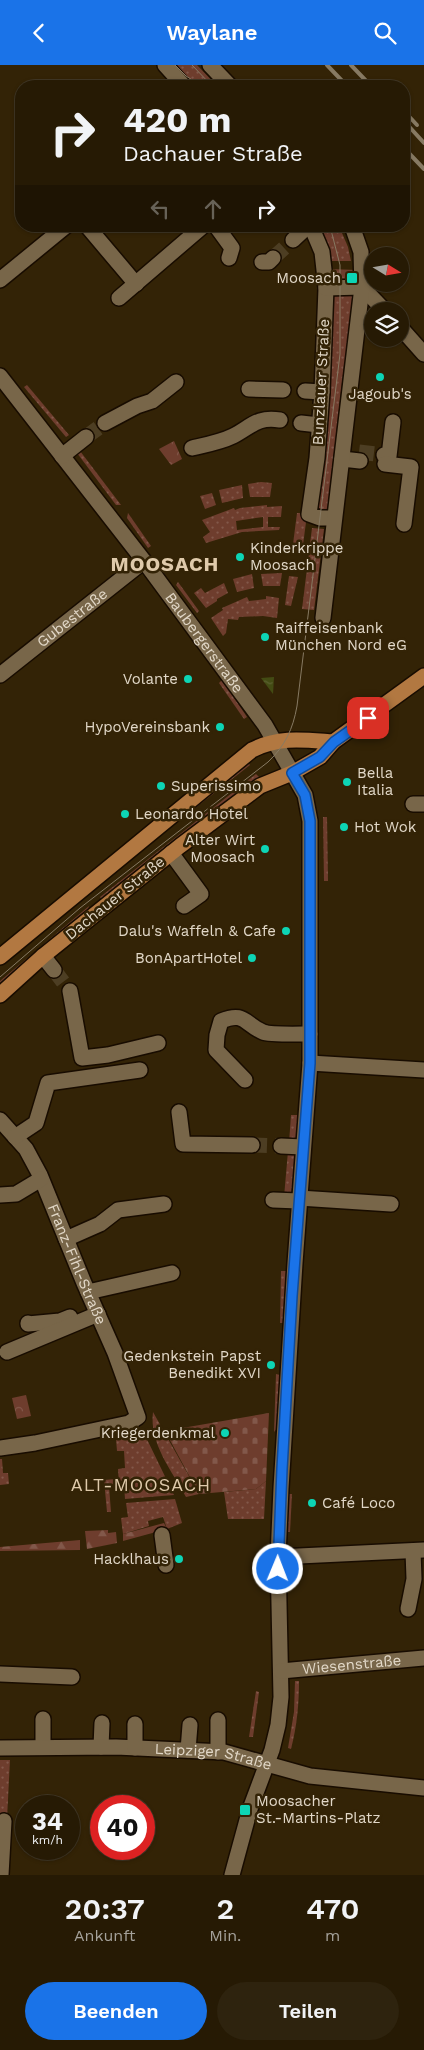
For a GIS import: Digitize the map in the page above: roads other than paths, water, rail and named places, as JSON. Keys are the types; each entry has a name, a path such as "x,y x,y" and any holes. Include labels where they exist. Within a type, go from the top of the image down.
{"main road":[{"name":"Dachauer Straße","path":"0,995 43,956 171,853 260,786 292,773 320,757 334,742 424,676"},
{"name":"Dachauer Straße","path":"0,957 252,750 276,741 304,739 334,742"}],"street":[{"path":"165,65 179,80"},
{"path":"210,65 224,80"},
{"path":"0,280 59,232"},
{"path":"92,232 136,284"},
{"path":"119,298 196,232"},
{"path":"220,232 232,248 229,258"},
{"path":"293,240 303,232"},
{"name":"Bunzlauer Straße","path":"313,232 322,252 326,288 322,392 317,458 309,514 320,518 334,518"},
{"name":"Bunzlauer Straße","path":"322,618 362,287 361,252 354,232"},
{"path":"326,288 362,287 376,302"},
{"path":"409,337 424,354"},
{"name":"Baubergerstraße","path":"0,376 144,561 276,741 305,795 310,821 310,1063 283,1449 278,1557 280,1711 272,1750 244,1825 232,1875"},
{"path":"104,423 137,406 152,401 176,382"},
{"path":"249,389 283,390"},
{"path":"305,391 322,392"},
{"path":"192,448 234,436 248,425 261,420 269,418 280,420"},
{"path":"393,422 388,456 384,460 410,467 404,524"},
{"path":"302,423 319,425"},
{"path":"62,456 86,437"},
{"path":"342,455 360,457"},
{"name":"Gubestraße","path":"0,675 144,561"},
{"path":"171,853 201,894 184,906"},
{"path":"43,956 54,970"},
{"path":"70,991 82,1058 108,1055 158,1043"},
{"path":"245,1080 216,1050 217,1035 221,1021 231,1017 245,1018 264,1033 310,1034"},
{"path":"310,1063 424,1071"},
{"path":"15,1137 36,1123 48,1083 140,1070"},
{"path":"178,1113 183,1143 252,1145"},
{"name":"Franz-Fihl-Straße","path":"0,1120 26,1149 41,1179 115,1353 138,1417 129,1423 35,1443 0,1448"},
{"path":"281,1146 303,1147"},
{"path":"0,1195 16,1194 41,1179"},
{"path":"273,1200 391,1204"},
{"path":"66,1239 100,1224 118,1211 164,1204"},
{"path":"28,1323 28,1325 60,1321 93,1304 172,1273"},
{"path":"7,1352 93,1304"},
{"path":"162,1535 166,1565"},
{"path":"278,1557 418,1551 408,1609"},
{"name":"Wiesenstraße","path":"280,1671 424,1658"},
{"path":"0,1674 72,1677"},
{"path":"43,1719 43,1747"},
{"path":"218,1720 218,1752"},
{"path":"101,1747 102,1723"},
{"path":"135,1748 136,1724"},
{"path":"188,1750 190,1725"},
{"name":"Leipziger Straße","path":"0,1748 101,1747 218,1752 238,1754 310,1776 424,1788"},
{"path":"1,1875 4,1821"}],"water":[{"path":"274,677 273,694 261,678"}],"tunnel":[{"path":"273,258 293,240"},
{"path":"86,437 105,423"},
{"path":"359,452 384,455"},
{"path":"54,970 70,991"},
{"path":"252,1145 281,1146"}],"tram line":[{"path":"175,65 192,80"},
{"path":"192,65 206,80"},
{"path":"0,977 80,908 268,762 279,750 291,730 297,706 340,354 340,265 332,232"}],"railway":[{"path":"327,65 341,80"},
{"path":"351,65 365,80"},
{"path":"410,117 417,125"},
{"path":"410,128 424,143"},
{"path":"410,154 424,169"}],"place":[{"name":"Moosach","path":"352,278"},
{"name":"Jagoub's","path":"380,377"},
{"name":"Kinderkrippe Moosach","path":"240,557"},
{"name":"Raiffeisenbank München Nord eG","path":"265,637"},
{"name":"Volante","path":"188,679"},
{"name":"HypoVereinsbank","path":"220,727"},
{"name":"Bella Italia","path":"347,782"},
{"name":"Superissimo","path":"161,786"},
{"name":"Leonardo Hotel","path":"125,814"},
{"name":"Hot Wok","path":"344,827"},
{"name":"Alter Wirt Moosach","path":"265,849"},
{"name":"Dalu's Waffeln & Cafe","path":"286,931"},
{"name":"BonApartHotel","path":"252,958"},
{"name":"Gedenkstein Papst Benedikt XVI","path":"271,1365"},
{"name":"Kriegerdenkmal","path":"225,1433"},
{"name":"Café Loco","path":"312,1503"},
{"name":"Hacklhaus","path":"179,1559"},
{"name":"Moosacher St.-Martins-Platz","path":"245,1810"}],"district":[{"name":"MOOSACH","path":"165,564"},
{"name":"ALT-MOOSACH","path":"141,1485"}]}
